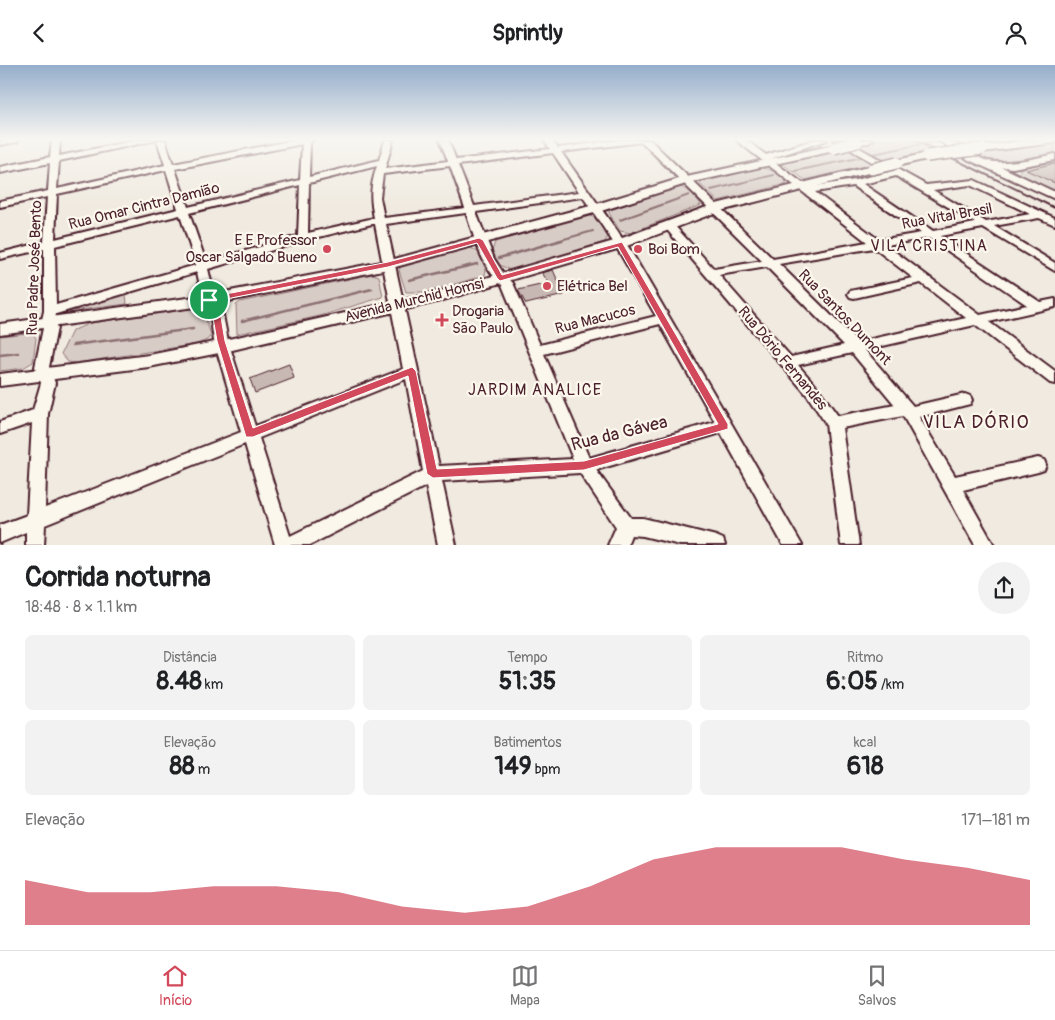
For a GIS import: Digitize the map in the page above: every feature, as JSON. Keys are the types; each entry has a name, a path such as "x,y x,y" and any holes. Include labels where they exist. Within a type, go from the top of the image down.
{"main road":[{"name":"Avenida Murchid Homsi","path":"0,380 149,361 224,346 436,297 620,244 716,208 805,188 872,169 898,168 912,162"},
{"path":"982,162 1055,197"},
{"path":"992,162 1014,165 1027,162"},
{"path":"0,329 49,317 209,300 388,265 594,209 686,180 769,163"},
{"path":"1014,165 1012,171 1020,181"}],"street":[{"path":"0,170 39,162"},
{"name":"Rua Padre José Bento","path":"35,545 40,414 48,383 42,367 50,328 48,244 56,162"},
{"path":"168,162 202,267 209,300 215,305 221,341 284,545"},
{"path":"0,204 193,162"},
{"path":"303,238 305,162"},
{"path":"383,162 375,189 380,221 447,545"},
{"name":"Rua Omar Cintra Damião","path":"0,257 304,182 381,167 458,162"},
{"path":"563,162 620,244 793,545"},
{"name":"Rua Santos Dumont","path":"668,162 854,347 908,411 985,545"},
{"path":"884,162 898,168 924,188 1055,268"},
{"path":"453,163 479,240 500,278 507,283 584,465 626,526"},
{"path":"769,163 805,188 1055,379"},
{"path":"805,188 855,183 895,175 898,168"},
{"path":"924,188 971,182 1055,222"},
{"path":"855,183 1038,307"},
{"path":"49,317 202,267 303,238 372,221 584,194"},
{"name":"Rua Vital Brasil","path":"711,273 1041,215"},
{"name":"Rua Dório Fernandes","path":"668,225 825,407 834,423 850,545"},
{"path":"854,294 924,279"},
{"path":"787,363 1055,303"},
{"name":"Rua Macucos","path":"536,351 662,319"},
{"path":"0,534 412,371"},
{"path":"834,423 965,400"},
{"path":"0,428 40,414"},
{"name":"Rua da Gávea","path":"433,474 584,465 724,427"},
{"path":"950,485 1038,465"},
{"path":"291,545 433,474"},
{"path":"617,545 626,526"},
{"path":"626,526 643,527 716,545"}],"shaded area":[{"path":"869,162 872,164 805,180 781,163"},
{"path":"1042,162 1055,162 1055,193 1025,179 1020,173 1020,168"},
{"path":"761,167 780,175 787,184 718,201 700,184 701,180"},
{"path":"678,187 691,193 701,205 630,233 620,231 609,213 609,210"},
{"path":"587,215 596,220 608,236 605,242 510,270 500,265 492,251 495,242"},
{"path":"469,247 478,252 486,270 485,275 429,292 406,292 399,270 401,266"},
{"path":"373,274 379,276 383,297 320,316 237,334 236,305 240,302"},
{"path":"126,294 127,304 64,312 69,309"},
{"path":"195,308 203,311 211,335 207,340 197,344 77,363 68,362 61,354 72,331 90,323"},
{"path":"33,334 36,338 33,362 23,368 0,371 0,336"}],"building":[{"path":"1055,163 1055,183 1026,170"},
{"name":"Elétrica Bel","path":"553,270 564,295 526,304 518,290 549,283 542,273"},
{"path":"289,364 294,378 255,393 250,379"}],"waterway":[{"path":"795,171 837,162"},
{"path":"711,190 774,175"},
{"path":"620,220 689,195"},
{"path":"557,241 593,231"},
{"path":"499,258 562,240"},
{"path":"409,280 477,264"},
{"path":"242,321 372,289"},
{"path":"73,345 193,329"},
{"path":"0,355 18,353"}],"railway":[{"path":"961,162 1055,208"}],"place":[{"name":"E E Professor Oscar Salgado Bueno","path":"327,249"},
{"name":"Boi Bom","path":"638,249"},
{"name":"Elétrica Bel","path":"547,286"},
{"name":"Drogaria São Paulo","path":"442,320"}],"district":[{"name":"VILA CRISTINA","path":"929,245"},
{"name":"JARDIM ANALICE","path":"535,389"},
{"name":"VILA DÓRIO","path":"976,421"}],"route":[{"path":"479,240 500,278 620,244 724,427 584,465 433,474 412,371 250,434 221,341 215,305 209,300 388,265 479,240"}]}
